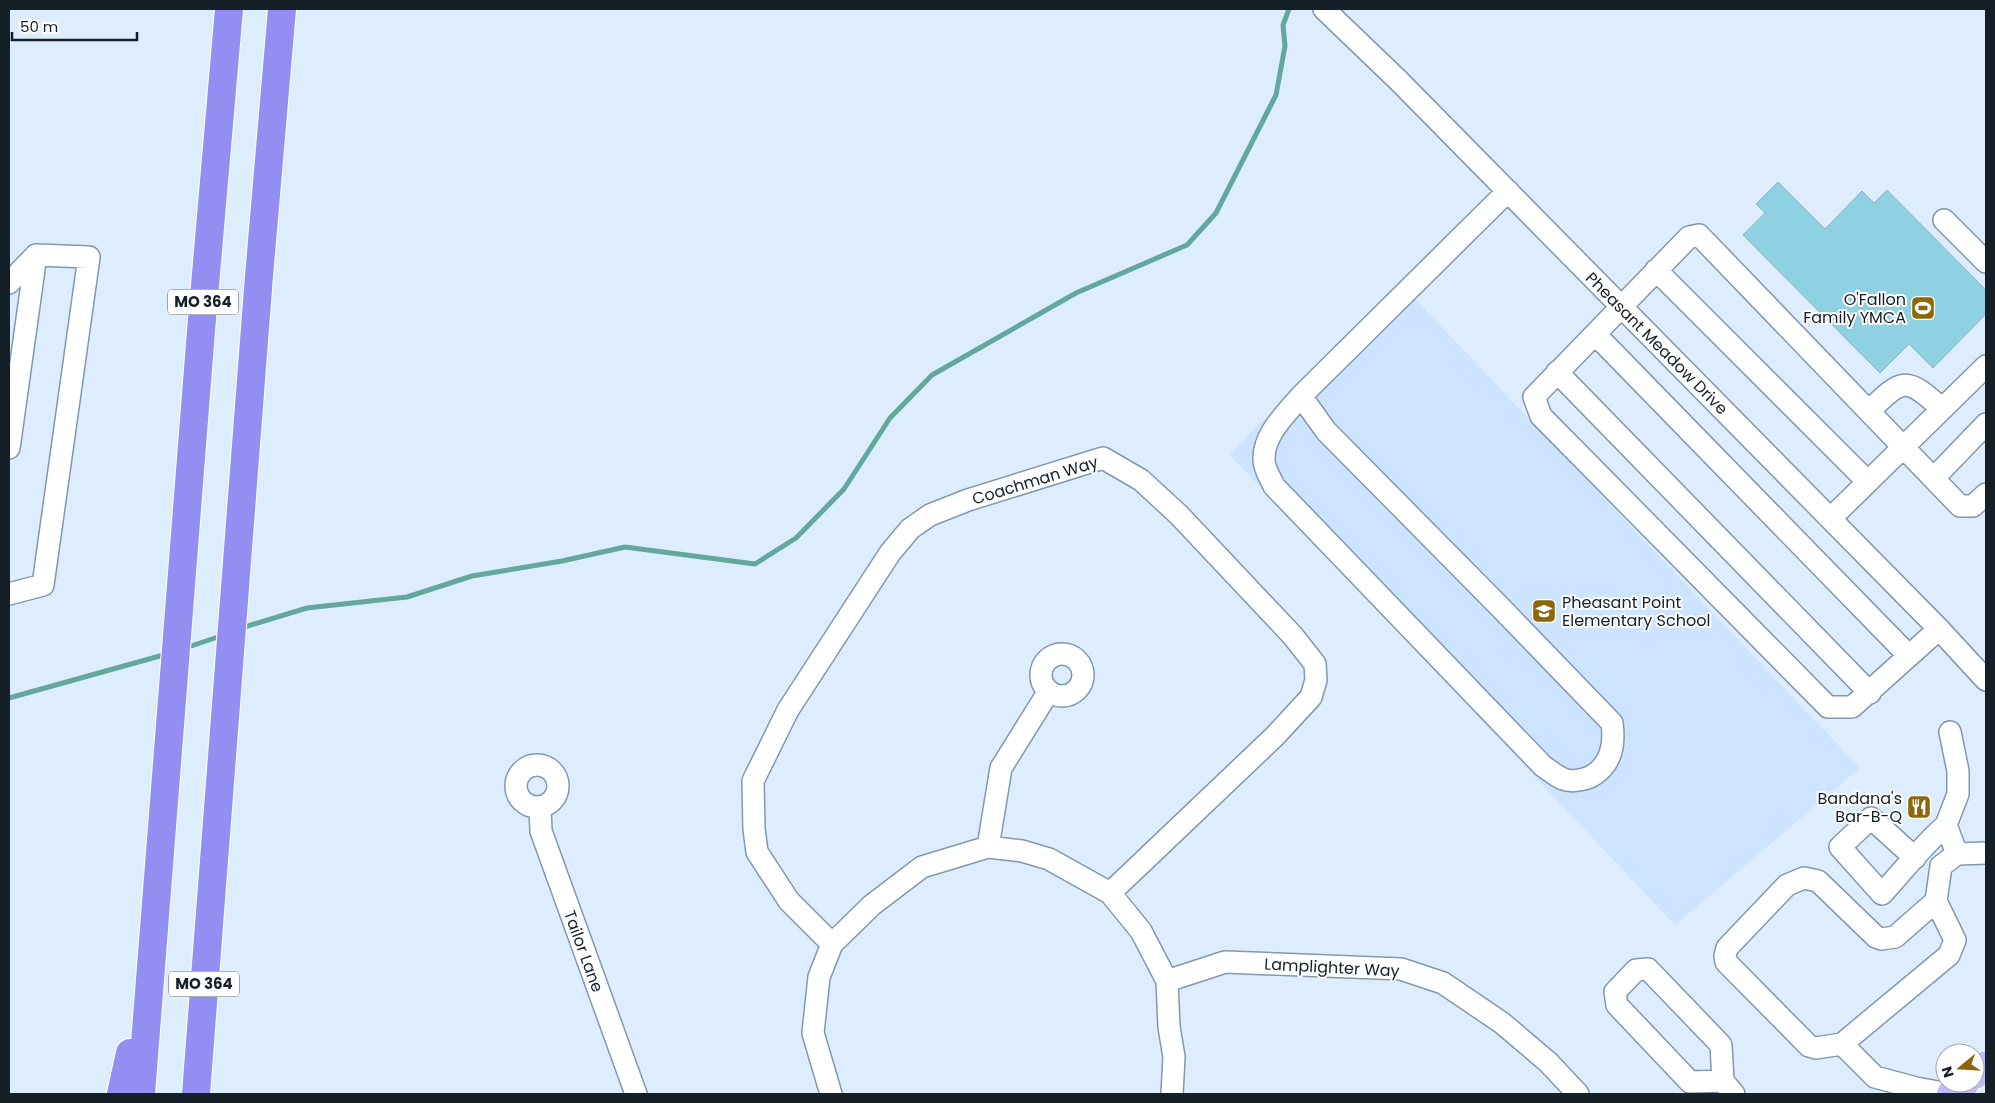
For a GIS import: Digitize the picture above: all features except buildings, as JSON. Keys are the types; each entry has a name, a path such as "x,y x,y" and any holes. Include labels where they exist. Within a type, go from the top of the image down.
{"highway":[{"name":"MO 364","path":"141,1094 200,331 229,9"},
{"name":"MO 364","path":"196,1094 282,9"},
{"path":"121,1094 151,962"}],"street":[{"name":"Pheasant Meadow Drive","path":"1324,9 1398,80 1508,191 1939,629 1986,680"},
{"path":"1300,396 1326,431 1500,606 1612,723 1614,737 1610,757 1600,772 1582,780 1564,780 1543,766 1274,486 1263,462 1265,446 1273,429 1300,396 1508,191"},
{"path":"1944,220 1986,262"},
{"path":"1939,629 1870,693 1852,707 1828,707 1540,416 1534,397 1689,237 1699,235 1960,506 1974,506 1986,494"},
{"path":"9,448 36,255"},
{"path":"9,283 36,255 88,257 43,585 9,594"},
{"path":"1656,270 1868,482"},
{"path":"1595,334 1772,513 1909,656"},
{"path":"1830,518 1986,366"},
{"path":"1557,372 1870,693"},
{"path":"1869,411 1893,387 1904,385 1922,390 1942,409"},
{"path":"1934,478 1986,424"},
{"name":"Coachman Way","path":"832,944 789,901 757,852 754,829 753,780 788,710 890,553 910,529 930,515 968,500 1103,458 1141,480 1179,515 1292,636 1315,664 1316,680 1311,697 1275,736 1110,893"},
{"path":"988,847 1001,768 1049,691"},
{"path":"1915,858 1931,838 1946,825 1958,794 1958,771 1950,732"},
{"name":"Tailor Lane","path":"540,807 541,831 636,1094"},
{"path":"1946,825 1957,854"},
{"path":"831,1094 813,1032 819,977 832,944 872,905 922,867 988,847 1022,851 1043,856 1110,893 1141,931 1167,981 1177,1094"},
{"path":"1936,901 1901,933 1882,939 1870,932 1818,881 1804,878 1786,885 1727,948 1724,956 1726,962 1735,973 1809,1046 1816,1048 1842,1044 1950,955 1955,940 1936,901 1941,866 1957,854 1986,853"},
{"name":"Lamplighter Way","path":"1167,981 1225,962 1401,969 1443,983 1502,1023 1548,1062 1578,1094"},
{"path":"1648,969 1721,1045 1728,1088 1690,1082 1617,1004 1615,992 1636,970 1648,969"},
{"path":"1842,1044 1876,1086 1916,1088 1950,1094"}],"shaded area":[{"name":"Pheasant Point Elementary School","path":"1400,283 1860,768 1675,925 1229,454"}],"waterway":[{"path":"241,628 307,608 407,597 472,576 562,561 625,547 755,564 796,538 844,489 890,418 932,375 1076,293 1187,245 1216,213 1276,95 1285,46 1283,25 1289,9"},
{"path":"185,648 224,635"},
{"path":"9,698 167,654"}],"place":[{"name":"O'Fallon Family YMCA","path":"1923,308"},
{"name":"Pheasant Point Elementary School","path":"1544,611"},
{"name":"Bandana's Bar-B-Q","path":"1919,807"}]}
